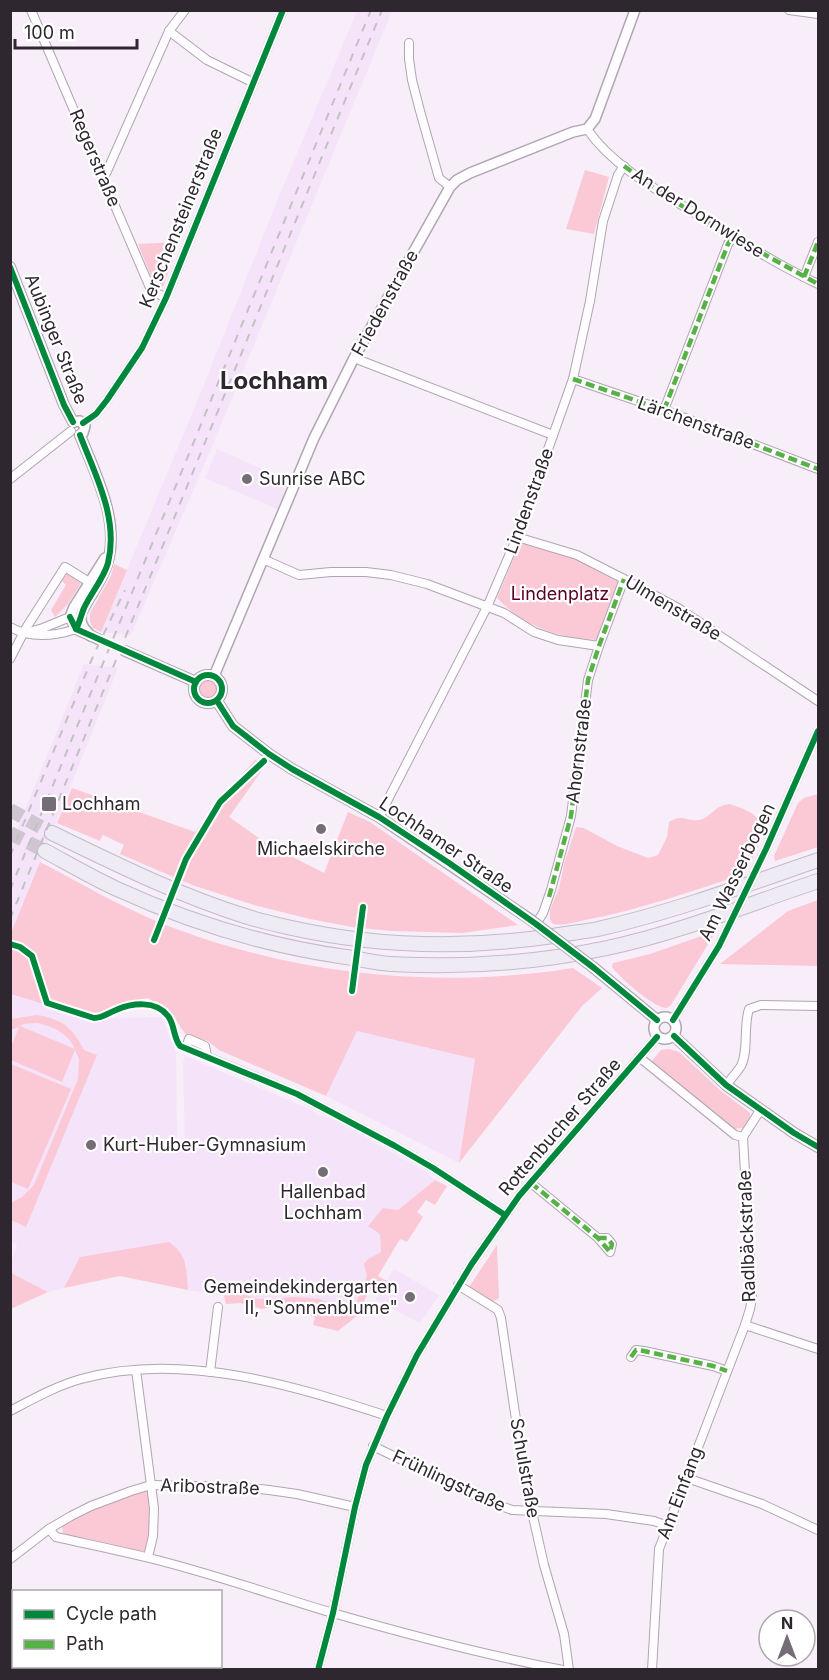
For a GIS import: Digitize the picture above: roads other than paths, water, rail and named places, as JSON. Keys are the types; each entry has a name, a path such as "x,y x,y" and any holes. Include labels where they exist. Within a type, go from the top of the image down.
{"highway":[{"path":"52,833 190,898 250,918 349,939 421,944 459,945 519,941 596,929 671,910 819,860"},
{"path":"45,851 118,889 183,915 248,937 307,952 389,963 458,965 530,961 608,948 672,930 819,881"}],"street":[{"name":"Regerstraße","path":"31,10 151,290 166,298"},
{"path":"104,178 169,31 185,10"},
{"name":"Kerschensteinerstraße","path":"10,479 96,414 136,357 166,298 283,10"},
{"path":"587,129 595,119 635,10"},
{"path":"789,10 819,14"},
{"path":"169,31 207,60 252,82"},
{"path":"409,43 412,80 439,178 450,187"},
{"name":"An der Dornwiese","path":"587,129 594,140 624,166 664,195 733,237 819,284"},
{"name":"Friedenstraße","path":"214,676 314,438 354,358 450,187 470,173 573,132 587,129"},
{"name":"Lindenstraße","path":"379,817 487,606 517,537 573,379 590,301 603,221 618,175 624,166"},
{"path":"663,410 733,237"},
{"path":"804,277 819,242"},
{"name":"Aubinger Straße","path":"10,267 64,405 77,428 110,523 107,565 84,608 78,625"},
{"path":"354,358 554,435"},
{"name":"Lärchenstraße","path":"573,379 663,410 819,469"},
{"name":"Ulmenstraße","path":"517,537 578,555 678,608 819,701"},
{"path":"25,633 70,617 109,551"},
{"path":"263,559 299,575 366,572 391,575 427,584 504,613 534,632 558,640 599,646"},
{"path":"10,659 26,628 65,567 89,582"},
{"name":"Ahornstraße","path":"535,921 543,913 551,890 571,816 588,680 624,579"},
{"path":"70,617 94,637"},
{"path":"10,627 39,635 61,634 78,625"},
{"path":"125,651 196,682"},
{"path":"214,676 201,677 196,682 194,690 198,699 203,703 217,701"},
{"name":"Lochhamer Straße","path":"214,676 219,679 223,690 217,701 233,726 269,754 379,817 535,921 657,1020"},
{"name":"Am Wasserbogen","path":"673,1020 719,946 819,731"},
{"path":"726,1084 744,1057 746,1020 749,1009 761,1005 819,1006"},
{"path":"665,1017 673,1020 676,1026 674,1036 665,1040 657,1037 654,1030 657,1020 665,1017"},
{"path":"674,1036 726,1084 819,1148"},
{"name":"Rottenbucher Straße","path":"318,1670 366,1465 417,1354 458,1285 505,1215 657,1037"},
{"path":"207,1056 297,1094 395,1146 505,1215"},
{"path":"639,1057 735,1136 743,1137 761,1109"},
{"name":"Radlbäckstraße","path":"743,1137 752,1298 745,1325 819,1348"},
{"path":"531,1183 598,1238"},
{"name":"Schulstraße","path":"458,1285 498,1310 501,1318 532,1512 544,1565 564,1634 568,1670"},
{"path":"210,1372 218,1307"},
{"name":"Am Einfang","path":"652,1670 659,1549 745,1325"},
{"path":"631,1357 636,1350 644,1351 714,1366 727,1371"},
{"path":"10,1412 36,1396 81,1379 116,1372 175,1368 273,1382 387,1416"},
{"path":"136,1370 154,1508 153,1536 148,1557"},
{"name":"Frühlingstraße","path":"374,1446 484,1500 513,1510 606,1514 654,1521 668,1526"},
{"path":"687,1478 762,1504 819,1530"},
{"name":"Aribostraße","path":"10,1559 49,1529 91,1506 151,1485 241,1487 269,1490 355,1507"},
{"path":"49,1529 56,1537 148,1557 454,1647 563,1670"}],"tunnel":[{"path":"98,639 125,651"},
{"path":"10,810 52,833"},
{"path":"10,833 45,851"}],"railway":[{"path":"10,890 371,10"},
{"path":"10,919 382,10"},
{"path":"10,856 94,654 125,590"}],"place":[{"name":"Sunrise ABC","path":"247,479"},
{"name":"Lochham","path":"49,804"},
{"name":"Michaelskirche","path":"321,829"},
{"name":"Kurt-Huber-Gymnasium","path":"91,1145"},
{"name":"Hallenbad Lochham","path":"323,1172"},
{"name":"Gemeindekindergarten II, \"Sonnenblume\"","path":"410,1297"}],"district":[{"name":"Lochham","path":"274,381"}],"park label":[{"name":"Lindenplatz","path":"560,594"}]}
